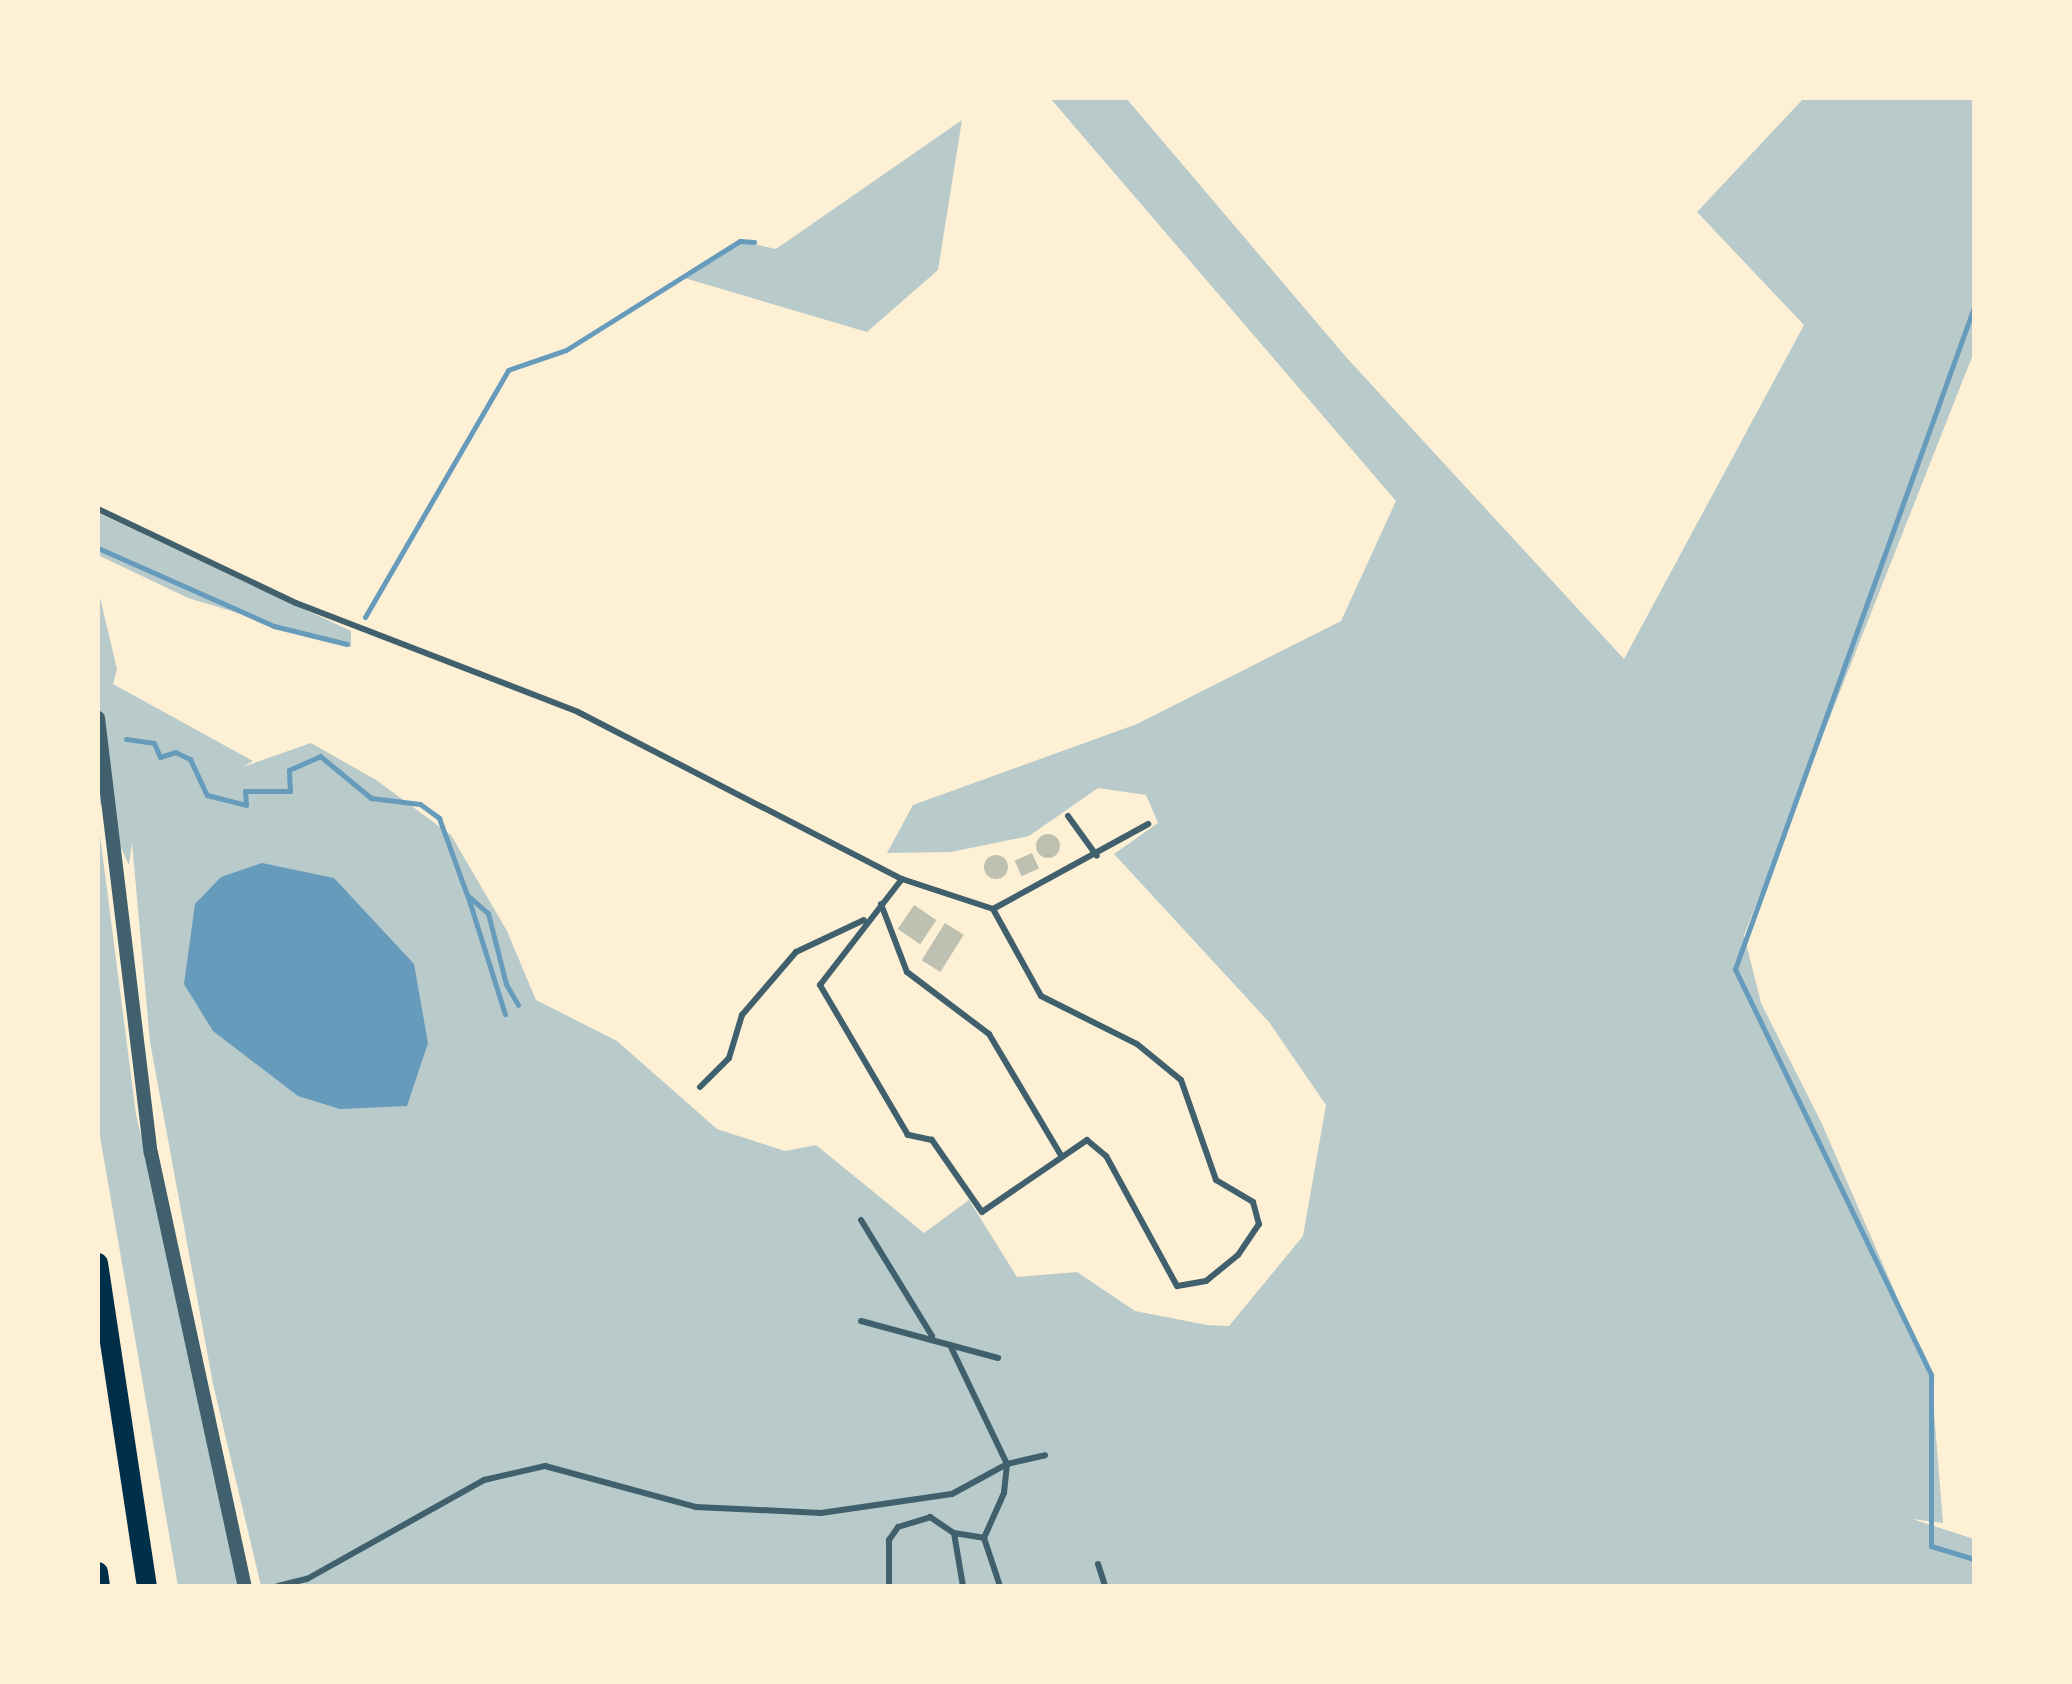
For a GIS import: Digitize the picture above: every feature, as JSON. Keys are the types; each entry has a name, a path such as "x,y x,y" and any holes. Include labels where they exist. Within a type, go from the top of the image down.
{"highway":[{"path":"98,1263 147,1586"},
{"path":"98,1572 100,1586"}],"street":[{"path":"98,718 152,1153 245,1586"}],"lane":[{"path":"98,509 296,603 578,712 902,879 993,909 1041,996 1137,1044 1181,1080 1216,1180 1254,1202 1259,1224 1238,1255 1206,1281 1176,1286 1106,1156 1087,1140 982,1212 932,1140 908,1135 820,985 866,920 902,879"},
{"path":"1068,816 1097,856"},
{"path":"993,909 1097,856 1148,824"},
{"path":"880,903 907,972 989,1034 1062,1157"},
{"path":"700,1087 729,1058 742,1015 796,952 866,920"},
{"path":"861,1220 933,1337"},
{"path":"861,1321 933,1337 950,1346 998,1358"},
{"path":"950,1346 1007,1464 1004,1493 984,1538 1000,1586"},
{"path":"278,1586 307,1579 484,1480 545,1466 696,1507 821,1513 952,1494 1007,1464 1045,1455"},
{"path":"890,1586 888,1540 898,1527 930,1517 954,1533 984,1538"},
{"path":"954,1533 962,1586"},
{"path":"1098,1564 1104,1586"}],"shaded area":[{"path":"1050,98 1126,98 1346,357 1624,659 1804,325 1697,212 1804,98 1974,98 1974,352 1744,935 1761,1003 1822,1124 1931,1375 1943,1523 1912,1519 1974,1539 1974,1586 261,1586 213,1384 150,1042 132,843 129,865 98,799 98,589 117,669 113,684 253,761 243,767 311,743 376,780 451,835 507,931 536,1000 617,1041 717,1129 785,1151 816,1145 924,1233 969,1200 1017,1277 1077,1272 1135,1311 1207,1325 1229,1326 1303,1236 1326,1105 1269,1022 1114,854 1158,823 1146,795 1098,788 1029,836 951,852 887,853 913,805 1137,724 1341,621 1396,501"},
{"path":"962,120 938,270 867,332 681,277 740,241 776,249"},
{"path":"98,513 351,631 351,647 188,598 98,555"},
{"path":"98,820 136,1114 245,1586 178,1586 98,1125"}],"water":[{"path":"262,863 334,878 414,964 428,1043 407,1106 340,1109 298,1096 213,1031 184,984 195,904 221,877"}],"building":[{"path":"1048,834 1057,837 1057,855 1048,858 1039,855 1036,846 1039,837"},
{"path":"1032,853 1039,869 1022,876 1015,861"},
{"path":"996,855 1005,858 1005,876 996,879 987,876 984,867 987,858"},
{"path":"914,905 936,920 920,944 898,929"},
{"path":"945,923 964,935 940,972 922,960"}],"waterway":[{"path":"365,617 508,370 566,350 740,241 754,242"},
{"path":"1974,307 1735,969 1931,1375 1931,1546 1974,1559"},
{"path":"98,548 274,626 347,644"},
{"path":"126,739 154,743 160,757 175,752 190,759 207,795 246,805 245,791 290,791 289,770 320,756 371,798 420,804 439,818 467,895 488,913 506,984 518,1005"},
{"path":"468,897 505,1014"}]}
